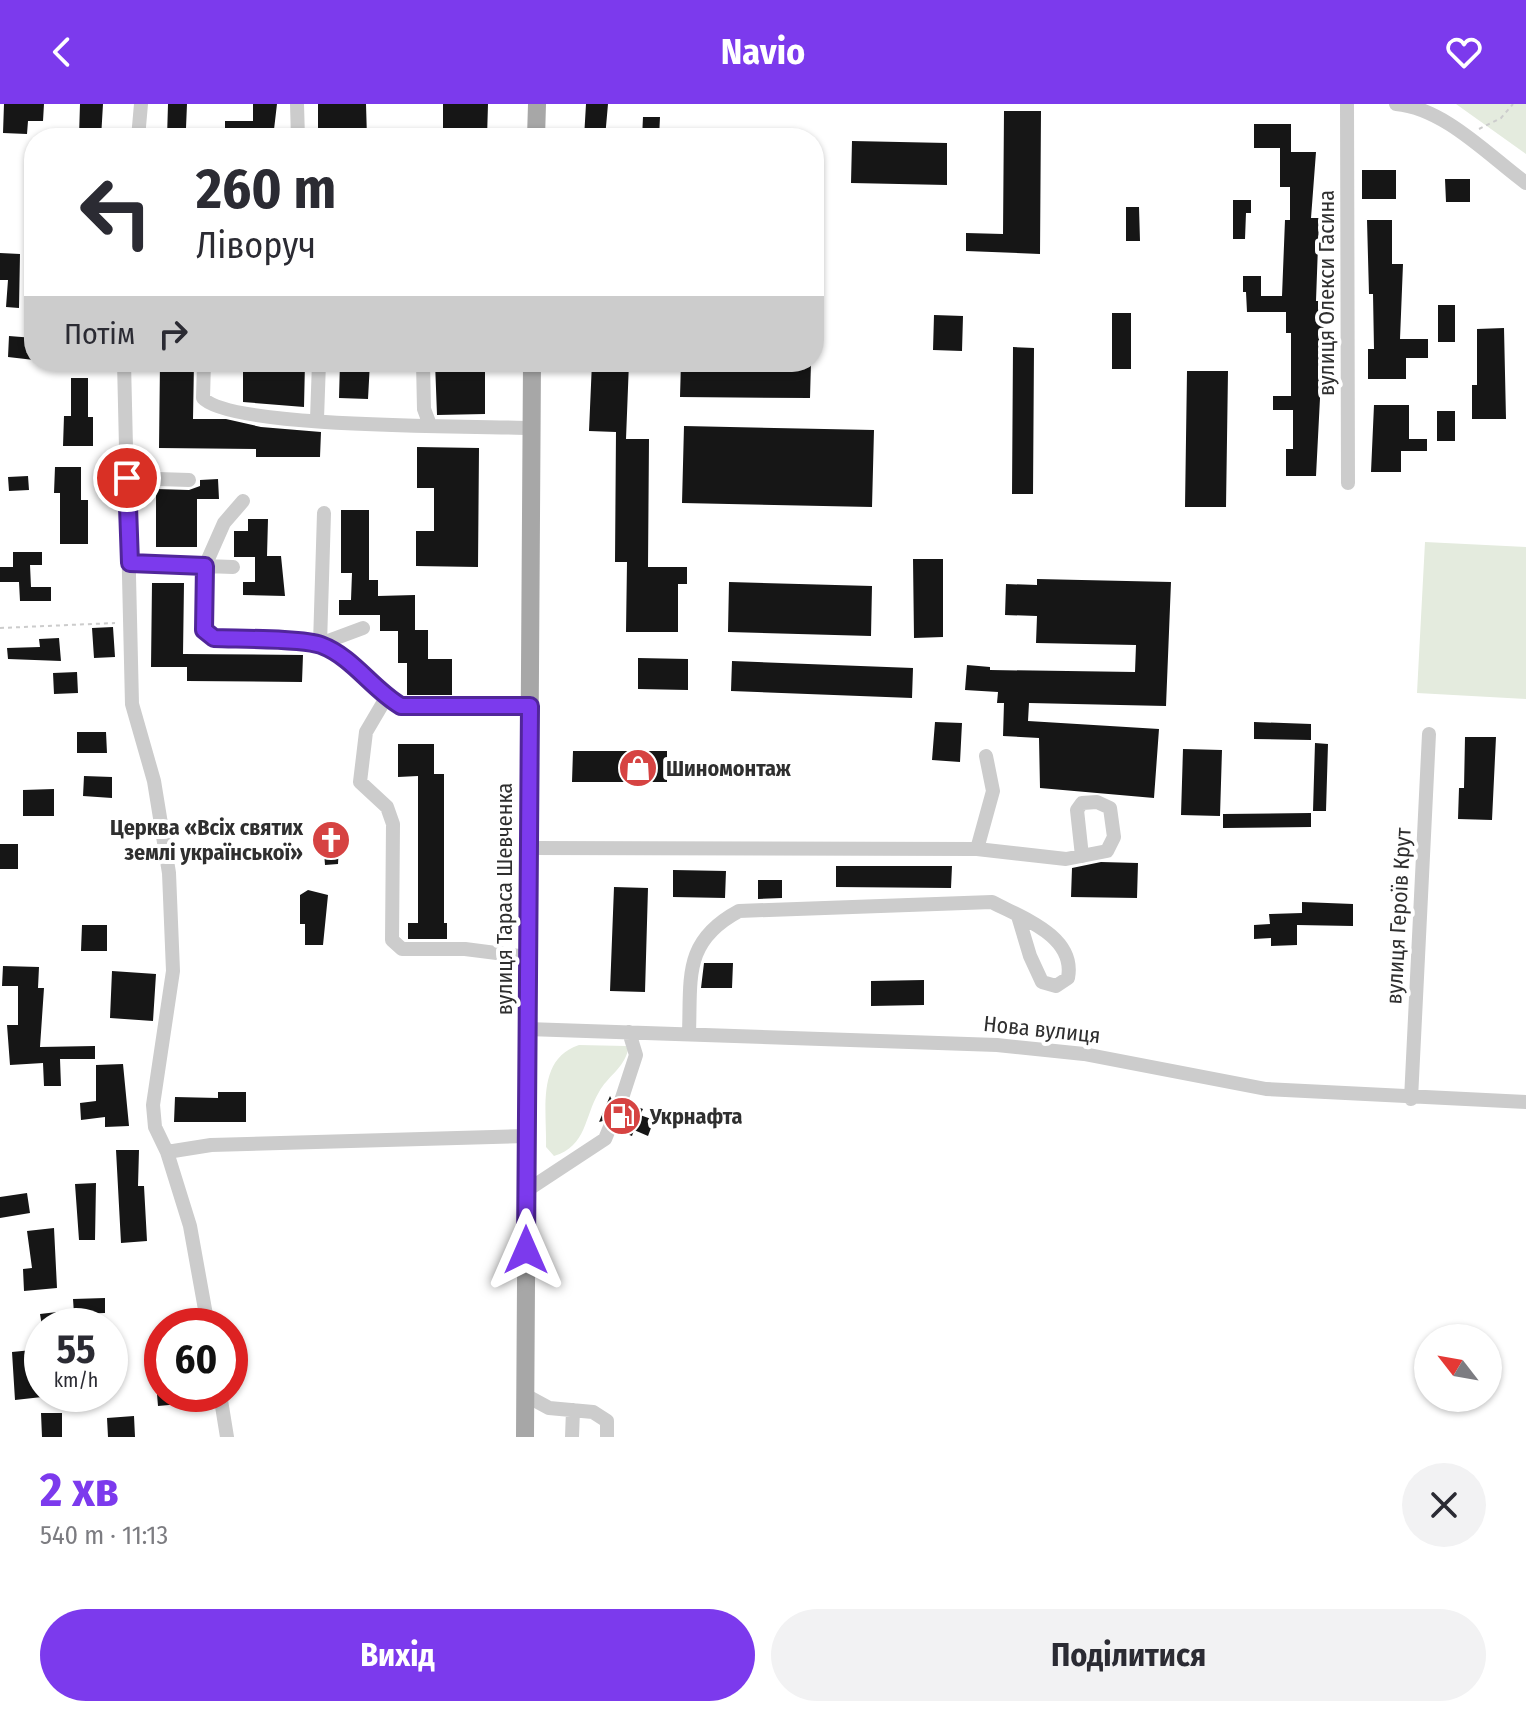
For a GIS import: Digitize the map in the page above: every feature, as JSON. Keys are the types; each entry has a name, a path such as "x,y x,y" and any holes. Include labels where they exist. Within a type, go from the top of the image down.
{"main road":[{"path":"536,128 537,104"},
{"name":"вулиця Тараса Шевченка","path":"525,1437 532,372"}],"street":[{"path":"139,128 141,104"},
{"path":"297,104 298,128"},
{"name":"вулиця Олекси Гасина","path":"1347,104 1348,483"},
{"path":"1396,104 1416,106 1439,119 1526,183"},
{"path":"124,372 132,704 154,781 169,873 173,971 153,1105 155,1127 167,1152 190,1226 205,1308"},
{"path":"204,372 203,398 209,406 237,414 532,428"},
{"path":"317,419 319,372"},
{"path":"423,372 424,409 430,425"},
{"path":"127,478 189,480"},
{"path":"243,501 224,523 205,566 204,630 214,638 320,644 363,628"},
{"path":"320,644 324,513"},
{"path":"130,563 233,567"},
{"path":"320,644 362,672 386,698 401,706 530,706"},
{"path":"386,698 366,732 360,782 387,807 393,824 392,940 402,949 465,949 528,957"},
{"name":"вулиця Героїв Крут","path":"1411,1099 1429,734"},
{"path":"977,849 993,791 986,756"},
{"path":"529,848 977,849 1066,859 1082,856"},
{"path":"689,1033 691,959 714,924 739,911 992,902 1045,930 1061,946 1071,964 1068,978 1056,986 1042,982 1018,916"},
{"name":"Нова вулиця","path":"527,1029 997,1045 1084,1054 1266,1089 1411,1099 1526,1102"},
{"path":"621,1101 636,1055 629,1032"},
{"path":"526,1191 605,1139 610,1127"},
{"path":"167,1152 211,1145 526,1136"},
{"path":"525,1395 549,1408 593,1412 607,1421 607,1437"},
{"path":"572,1437 573,1410"},
{"path":"223,1412 227,1437"}],"path":[{"path":"1479,129 1501,118 1513,104"},
{"path":"0,628 128,623"}],"shaded area":[{"path":"1456,104 1526,104 1526,154"},
{"path":"1425,542 1526,547 1526,699 1417,693"},
{"path":"579,1045 626,1046 628,1050 623,1062 599,1092 579,1138 554,1156 546,1147 546,1103 550,1074 565,1052"}],"building":[{"path":"4,104 44,104 43,121 28,121 24,134 3,133"},
{"path":"80,104 103,104 102,128 79,128"},
{"path":"168,104 187,104 186,128 167,128"},
{"path":"253,104 277,104 274,128 225,128 225,121 253,121"},
{"path":"318,104 366,104 367,128 318,128"},
{"path":"443,104 488,104 487,128 443,128"},
{"path":"586,104 608,104 606,128 585,128"},
{"path":"1004,111 1041,111 1040,254 966,251 966,233 1003,234"},
{"path":"643,117 660,117 659,128 642,128"},
{"path":"1254,124 1291,124 1291,152 1316,152 1311,218 1319,218 1316,301 1325,301 1316,476 1286,476 1286,449 1293,449 1293,410 1273,410 1273,396 1291,396 1291,333 1286,333 1286,312 1247,312 1246,292 1243,292 1243,276 1261,276 1261,296 1282,296 1285,220 1290,220 1290,187 1280,187 1280,148 1254,148"},
{"path":"852,141 947,143 947,185 851,183"},
{"path":"1362,170 1396,170 1396,199 1362,199"},
{"path":"1445,179 1470,179 1470,202 1446,202"},
{"path":"1233,200 1251,200 1251,213 1246,213 1245,239 1233,239"},
{"path":"1126,207 1139,207 1140,241 1126,241"},
{"path":"1367,220 1392,220 1392,264 1403,264 1400,339 1428,339 1428,358 1406,358 1406,379 1368,379 1368,349 1374,349"},
{"path":"0,253 20,254 19,308 6,307 8,280 0,280"},
{"path":"1438,305 1455,305 1455,342 1438,342"},
{"path":"1112,313 1131,313 1131,369 1112,369"},
{"path":"934,315 963,316 962,351 933,350"},
{"path":"1504,328 1506,419 1472,419 1472,385 1477,385 1477,329"},
{"path":"9,336 24,337 24,359 8,357"},
{"path":"1013,347 1034,348 1033,494 1012,494"},
{"path":"1187,371 1228,371 1226,507 1185,507"},
{"path":"160,372 194,372 193,419 226,419 261,427 321,432 320,457 256,457 256,449 159,448"},
{"path":"243,372 305,372 304,407 243,402"},
{"path":"340,372 369,372 368,399 339,398"},
{"path":"435,372 485,372 485,414 437,415"},
{"path":"592,372 629,372 626,439 649,439 648,567 687,567 687,584 678,584 678,632 626,632 627,562 615,562 616,432 589,431"},
{"path":"681,372 811,372 810,398 680,397"},
{"path":"71,378 88,378 88,417 93,417 93,446 63,446 64,416 71,416"},
{"path":"1374,405 1409,405 1409,439 1427,439 1427,451 1401,451 1401,472 1371,472"},
{"path":"1437,411 1455,411 1455,441 1437,441"},
{"path":"684,426 874,430 872,507 682,503"},
{"path":"417,447 479,448 478,567 416,566 416,531 434,531 434,488 417,488"},
{"path":"55,467 81,467 81,500 88,500 88,544 60,544 60,493 54,493"},
{"path":"28,476 29,490 9,491 8,477"},
{"path":"218,479 219,499 197,499 197,547 156,547 156,489 189,490 200,486 200,480"},
{"path":"341,510 369,510 369,580 378,580 378,596 415,595 415,630 428,630 428,659 452,659 452,695 407,695 407,663 398,663 398,631 380,631 380,615 339,615 339,600 351,600 352,573 341,573"},
{"path":"248,519 268,519 267,556 281,556 285,596 243,595 243,582 255,582 255,557 234,557 234,531 248,531"},
{"path":"13,552 42,552 42,565 30,565 31,587 51,587 51,601 20,601 19,582 0,582 0,567 13,567"},
{"path":"913,559 943,559 943,637 914,638"},
{"path":"1037,579 1171,582 1166,706 1029,703 1028,721 1159,729 1154,798 1040,788 1039,738 1003,736 1004,703 997,703 998,692 965,690 967,665 990,667 990,670 1135,672 1136,645 1036,643 1037,616 1005,615 1006,584 1037,585"},
{"path":"729,582 872,586 871,636 728,632"},
{"path":"152,583 184,583 183,654 303,655 302,682 187,681 187,667 151,667"},
{"path":"113,627 115,657 94,658 92,628"},
{"path":"59,638 61,661 8,659 7,648 40,647 39,639"},
{"path":"638,658 688,659 688,690 638,689"},
{"path":"732,661 913,668 912,698 731,691"},
{"path":"77,672 78,693 54,694 53,673"},
{"path":"935,722 962,723 960,762 932,760"},
{"path":"1254,722 1311,724 1311,740 1254,739"},
{"path":"77,732 106,732 107,753 77,753"},
{"path":"1465,737 1496,737 1492,820 1458,819 1459,788 1464,788"},
{"path":"1315,743 1328,744 1326,811 1313,811"},
{"path":"398,744 434,744 434,774 444,774 444,923 447,923 447,939 408,939 408,923 418,923 418,776 398,777"},
{"path":"1183,749 1222,750 1220,816 1181,815"},
{"path":"573,751 667,751 667,782 572,782"},
{"path":"84,776 112,777 112,798 83,796"},
{"path":"54,789 54,816 23,816 23,790"},
{"path":"1311,813 1311,827 1223,828 1223,814"},
{"name":"Церква «Всіх святих землі української»","path":"327,822 340,826 338,864 325,865 322,826"},
{"path":"0,844 18,844 18,869 0,869"},
{"path":"1101,862 1138,863 1137,898 1071,897 1072,868"},
{"path":"836,866 952,866 951,888 836,887"},
{"path":"673,870 726,871 725,898 673,897"},
{"path":"758,880 782,880 782,898 758,899"},
{"path":"614,887 648,888 645,992 610,991"},
{"path":"308,890 328,895 323,945 305,945 305,924 300,924 300,895"},
{"path":"1302,902 1353,904 1353,926 1297,925 1297,945 1271,946 1271,938 1254,939 1254,925 1270,924 1269,914 1302,913"},
{"path":"82,925 107,925 107,951 81,951"},
{"path":"704,963 733,963 732,988 701,988"},
{"path":"3,966 39,967 38,988 44,988 40,1047 95,1046 95,1059 60,1059 61,1086 44,1086 43,1063 10,1065 7,1025 18,1025 18,986 2,986"},
{"path":"112,971 156,974 153,1021 110,1018"},
{"path":"924,980 924,1005 871,1006 871,981"},
{"path":"123,1064 129,1126 105,1127 105,1117 81,1120 80,1103 96,1101 96,1065"},
{"path":"218,1092 246,1092 246,1122 174,1122 175,1097 218,1098"},
{"path":"610,1096 617,1110 624,1111 630,1104 643,1109 640,1115 654,1120 648,1136 634,1130 632,1136 619,1131 618,1122 613,1118 599,1122"},
{"path":"116,1150 139,1150 138,1186 144,1186 147,1241 121,1243"},
{"path":"96,1183 95,1240 79,1240 75,1184"},
{"path":"27,1193 30,1213 0,1218 0,1197"},
{"path":"54,1228 57,1288 24,1291 23,1269 32,1268 27,1231"},
{"path":"105,1298 105,1308 74,1308 73,1299"},
{"path":"24,1351 24,1399 15,1400 12,1352"},
{"path":"41,1413 62,1413 62,1437 42,1437"},
{"path":"134,1416 135,1437 108,1437 107,1418"}],"tunnel":[{"path":"610,1127 621,1101"}],"place":[{"name":"Шиномонтаж","path":"638,768"},
{"name":"Церква «Всіх святих землі української»","path":"331,840"},
{"name":"Укрнафта","path":"622,1116"}],"route":[{"path":"127,478 130,563 205,566 204,630 214,638 320,644 362,672 386,698 401,706 530,706 526,1250"}]}
